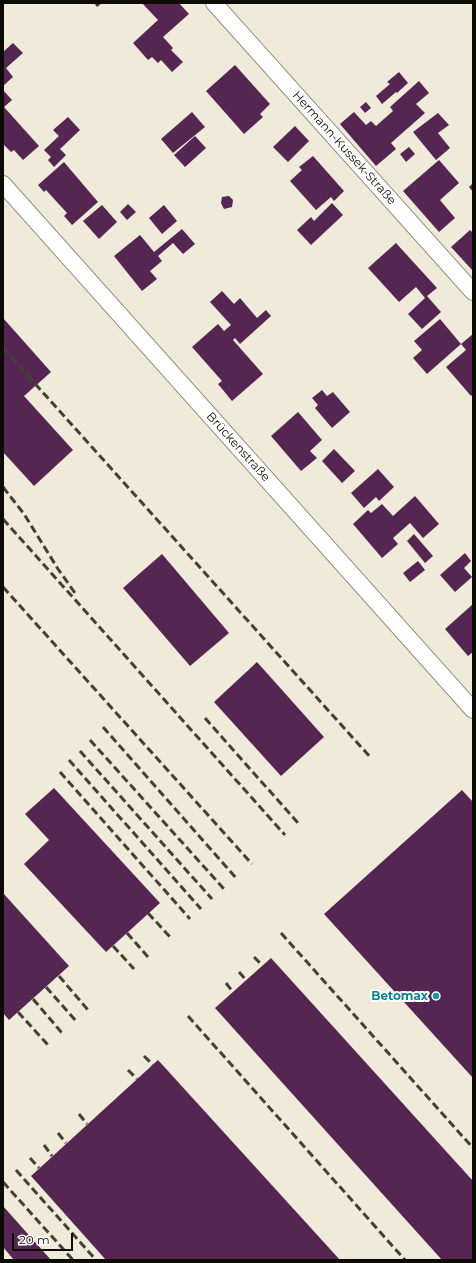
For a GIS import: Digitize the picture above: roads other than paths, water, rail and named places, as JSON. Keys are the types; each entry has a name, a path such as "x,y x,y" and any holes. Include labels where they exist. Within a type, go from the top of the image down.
{"street":[{"name":"Hermann-Kussek-Straße","path":"214,3 473,292"},
{"name":"Brückenstraße","path":"3,184 473,710"}],"railway":[{"path":"3,348 371,758"},
{"path":"3,487 24,514 58,569 75,593"},
{"path":"3,519 285,835"},
{"path":"3,587 252,864"},
{"path":"205,718 298,823"},
{"path":"103,727 236,878"},
{"path":"90,740 224,889"},
{"path":"80,751 212,899"},
{"path":"69,760 201,909"},
{"path":"60,772 190,919"},
{"path":"148,913 170,937"},
{"path":"127,933 148,957"},
{"path":"281,933 473,1148"},
{"path":"113,946 134,969"},
{"path":"254,957 262,965"},
{"path":"239,972 246,980"},
{"path":"59,976 88,1010"},
{"path":"226,983 233,992"},
{"path":"46,987 76,1021"},
{"path":"33,999 62,1033"},
{"path":"18,1012 48,1045"},
{"path":"188,1016 405,1260"},
{"path":"144,1056 153,1065"},
{"path":"128,1070 137,1079"},
{"path":"79,1114 87,1124"},
{"path":"58,1133 66,1143"},
{"path":"44,1145 52,1156"},
{"path":"30,1158 39,1168"},
{"path":"16,1170 96,1260"},
{"path":"3,1182 73,1260"}],"place":[{"name":"Betomax","path":"436,996"}]}
